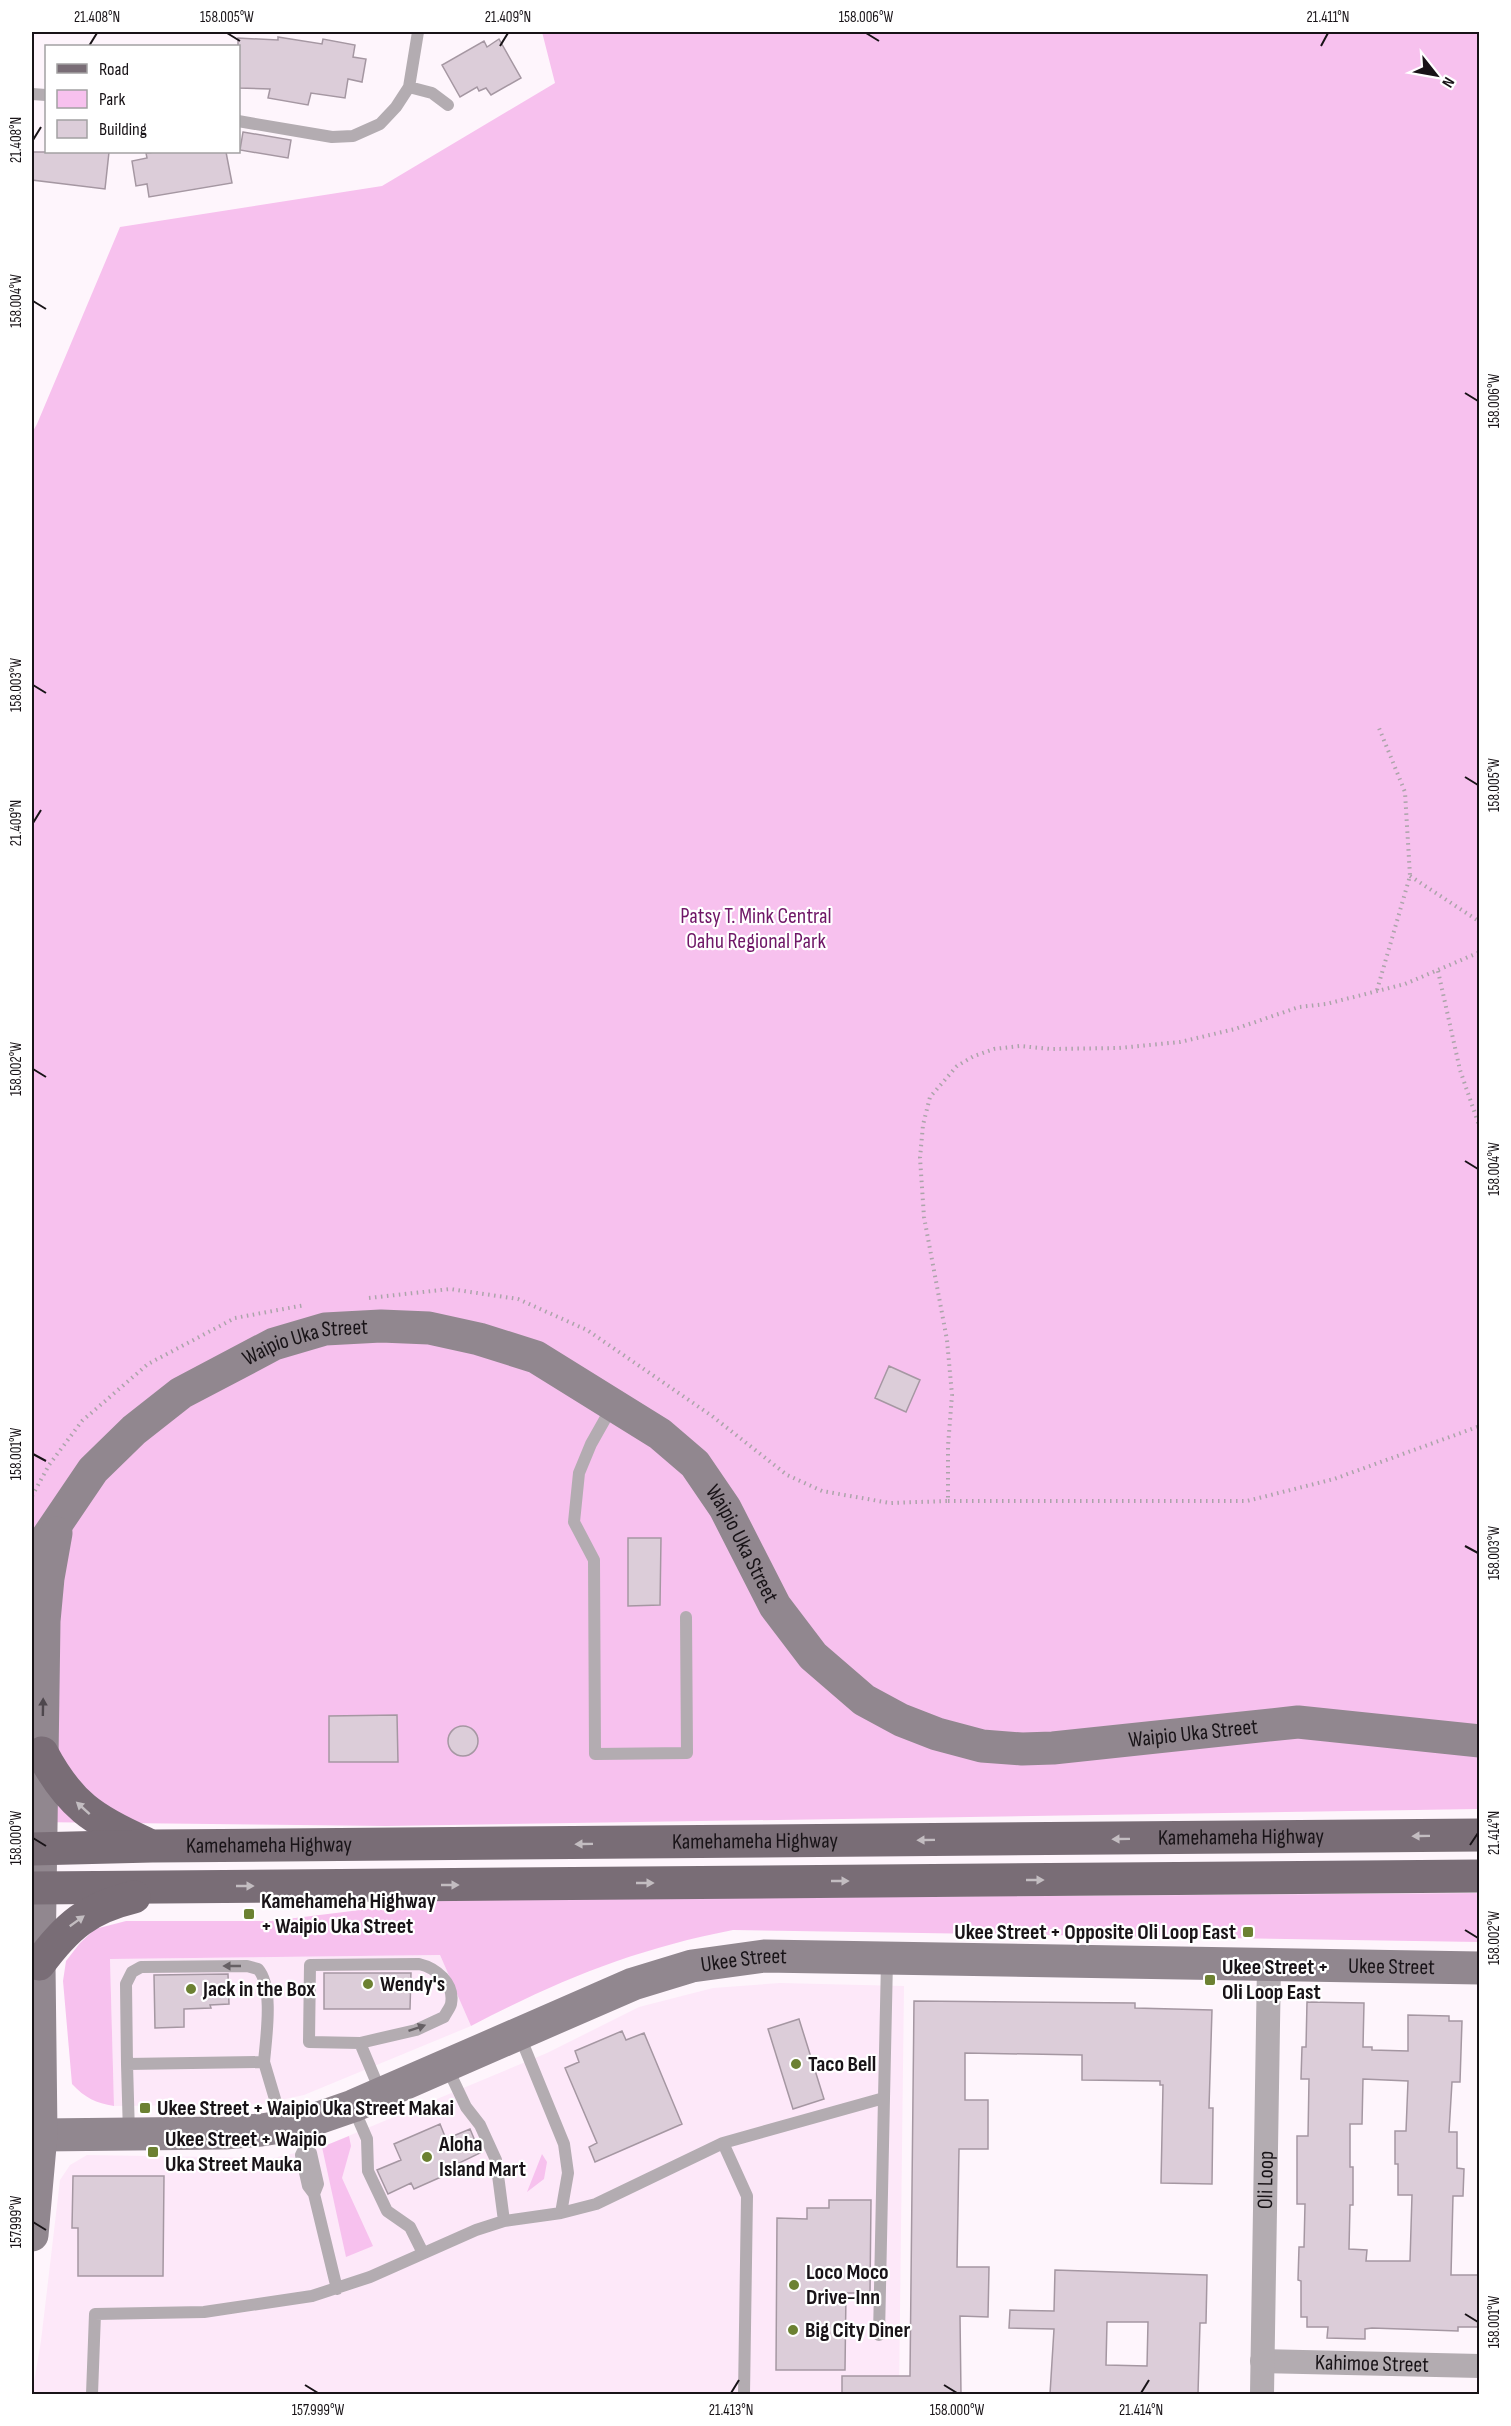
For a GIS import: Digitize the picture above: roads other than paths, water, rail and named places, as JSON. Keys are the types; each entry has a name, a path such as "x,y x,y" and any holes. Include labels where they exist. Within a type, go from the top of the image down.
{"main road":[{"path":"42,1753 54,1776 90,1814 106,1826 152,1846"},
{"name":"Kamehameha Highway","path":"36,1849 152,1846 1479,1835"},
{"name":"Kamehameha Highway","path":"36,1888 1479,1876"},
{"path":"39,1964 57,1938 72,1924 108,1903 136,1896 204,1886"}],"street":[{"name":"Waipio Uka Street","path":"32,1560 93,1470 134,1430 181,1393 274,1344 325,1329 381,1326 429,1328 478,1339 536,1357 660,1434 695,1464 725,1508 775,1606 813,1656 864,1700 901,1720 982,1746 1022,1749 1053,1748 1298,1722 1479,1741"},
{"name":"Waipio Uka Street","path":"32,2235 39,1964 36,1849 42,1753 44,1621 48,1578 62,1514"},
{"name":"Ukee Street","path":"35,2135 296,2133 633,1984 692,1966 764,1956 1479,1968"},
{"name":"Oli Loop","path":"1262,2394 1269,1964"},
{"name":"Kahimoe Street","path":"1262,2361 1479,2366"}],"lane":[{"path":"240,121 332,137 353,136 380,124 396,107 408,87 418,32"},
{"path":"408,87 432,93 448,105"},
{"path":"614,1404 591,1444 579,1473 574,1522 594,1560 595,1754 687,1753 686,1617"},
{"path":"879,2335 887,1957"},
{"path":"419,1964 432,1967 441,1974 450,1989 451,2003 444,2017 416,2030 360,2043 309,2042 310,1965 419,1964"},
{"path":"129,2134 126,1983 132,1972 141,1967 248,1966 258,1969 266,1982 267,2031 264,2062 296,2133 308,2186 314,2194 337,2289"},
{"path":"519,2033 564,2144 568,2173 561,2213"},
{"path":"360,2043 367,2100 368,2171 387,2211 410,2227 423,2253"},
{"path":"127,2064 264,2062"},
{"path":"446,2066 466,2107 480,2126 496,2160 504,2221"},
{"path":"92,2394 94,2314 204,2312 312,2296 370,2277 476,2230 504,2221 561,2213 596,2204 723,2144 884,2098"},
{"path":"723,2144 747,2196 744,2394"}],"place":[{"name":"Kamehameha Highway + Waipio Uka Street","path":"249,1914"},
{"name":"Ukee Street + Opposite Oli Loop East","path":"1248,1932"},
{"name":"Ukee Street + Oli Loop East","path":"1210,1980"},
{"name":"Wendy's","path":"368,1984"},
{"name":"Jack in the Box","path":"191,1989"},
{"name":"Taco Bell","path":"796,2064"},
{"name":"Ukee Street + Waipio Uka Street Makai","path":"145,2108"},
{"name":"Ukee Street + Waipio Uka Street Mauka","path":"153,2152"},
{"name":"Aloha Island Mart","path":"427,2157"},
{"name":"Loco Moco Drive-Inn","path":"794,2285"},
{"name":"Big City Diner","path":"793,2330"}],"park label":[{"name":"Patsy T. Mink Central Oahu Regional Park","path":"756,928"}]}
